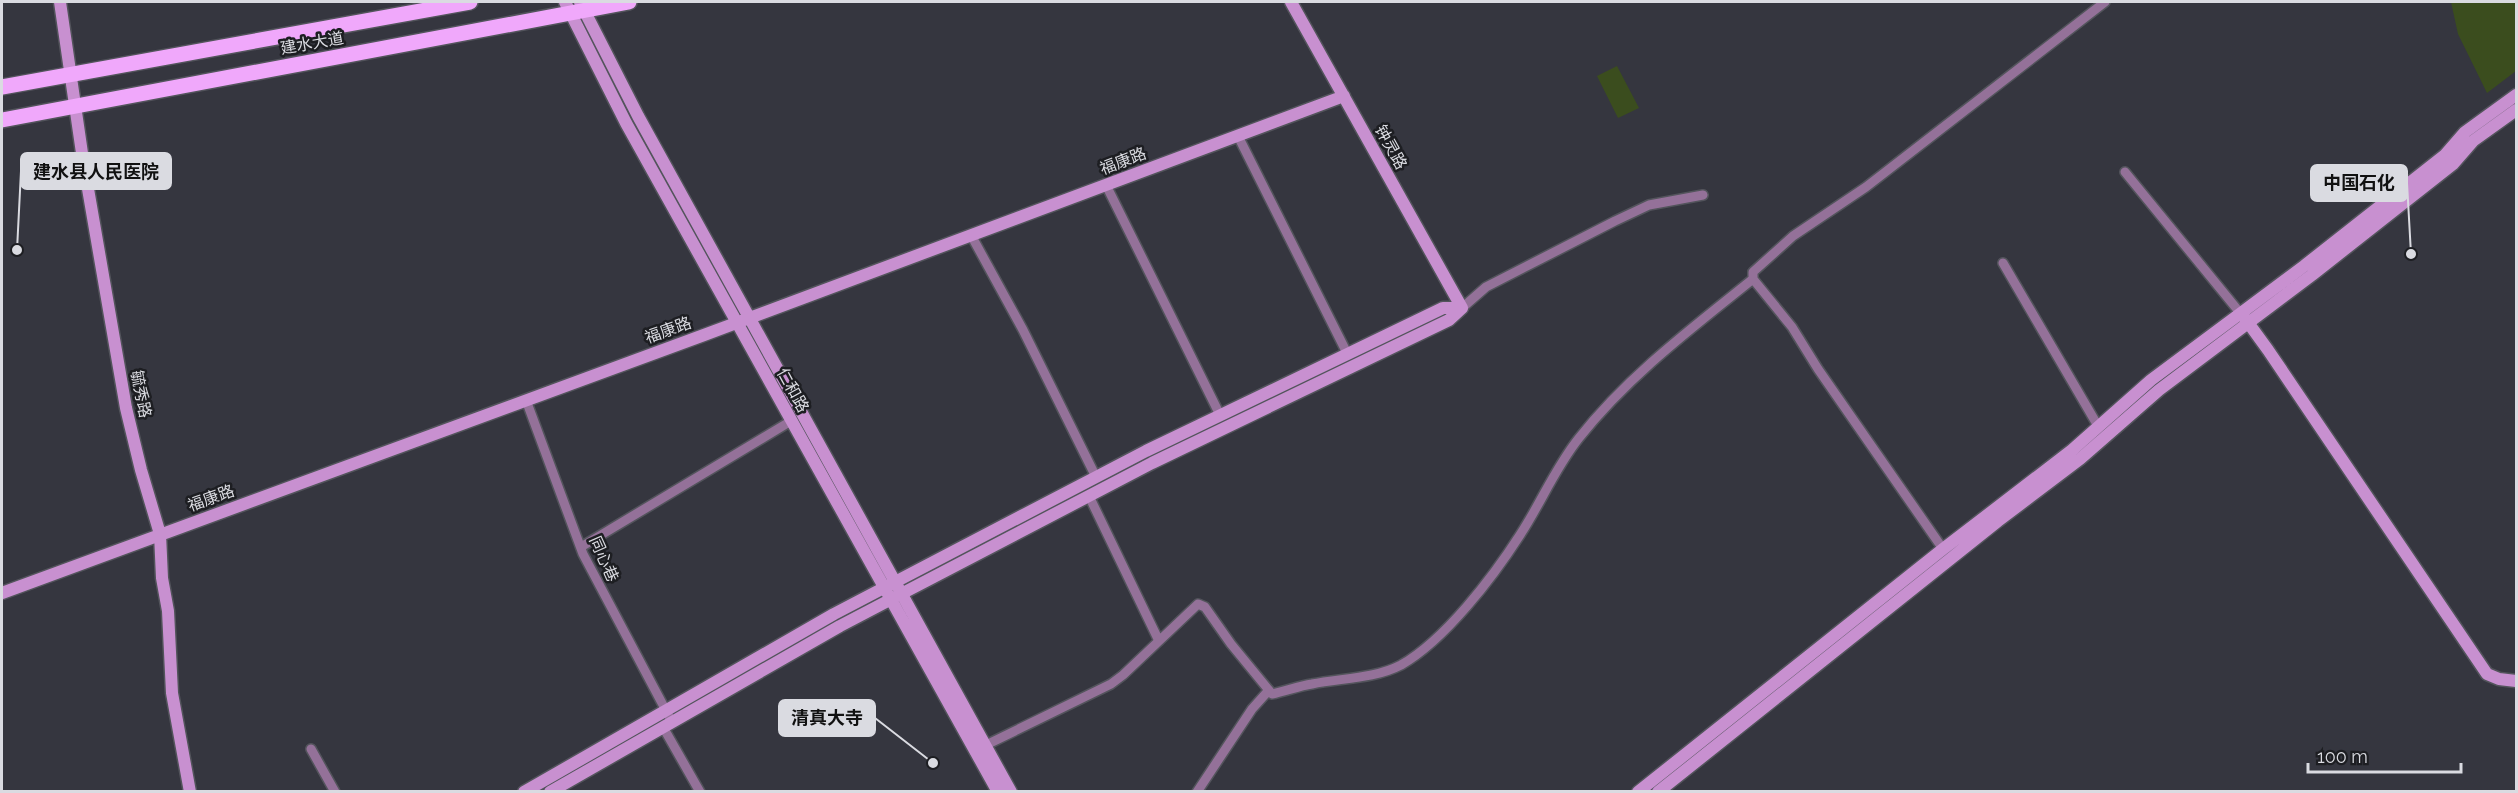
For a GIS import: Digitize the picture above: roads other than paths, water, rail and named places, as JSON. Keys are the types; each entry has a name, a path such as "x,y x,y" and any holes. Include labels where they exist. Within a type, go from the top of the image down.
{"main road":[{"name":"建水大道","path":"2,87 470,2"},
{"name":"建水大道","path":"2,120 575,7 629,2"}],"street":[{"name":"毓秀路","path":"60,2 75,106 126,408 160,534 162,578 168,611 172,693 190,792"},
{"name":"钟灵路","path":"1291,2 1462,308"},
{"path":"1943,549 1818,369 1792,327 1753,279 1753,272 1794,237 1866,187 2105,2"},
{"name":"仁和路","path":"575,7 639,116 897,581 1011,792"},
{"name":"仁和路","path":"575,7 626,123 998,792"},
{"path":"1638,792 2080,459 2159,390 2445,155 2465,132 2517,95"},
{"name":"福康路","path":"2,593 750,318 1344,96"},
{"path":"1658,792 1943,549 2072,450 2151,380 2245,319 2453,164 2473,141 2517,110"},
{"path":"1238,136 1348,355"},
{"path":"2125,172 2245,319 2487,674 2499,679 2517,681"},
{"path":"1107,185 1220,415"},
{"path":"524,792 1152,463 1449,320 1486,287 1614,221 1649,206 1703,195"},
{"path":"971,235 1014,312 1096,477"},
{"path":"2003,263 2098,426"},
{"path":"986,745 1111,684 1198,604 1203,605 1272,694 1393,668 1406,662 1465,608 1494,574 1521,534 1558,467 1595,418 1669,346 1753,279"},
{"path":"550,792 897,581 1220,415 1443,308 1462,308"},
{"name":"同心巷","path":"526,400 580,546 596,582 667,719 700,792"},
{"path":"580,546 791,421"},
{"path":"1089,496 1159,641"},
{"path":"1197,792 1252,709 1269,690"},
{"path":"311,749 335,792"}],"place":[{"name":"建水县人民医院","path":"17,250"},
{"name":"中国石化","path":"2411,254"},
{"name":"清真大寺","path":"933,763"}]}
